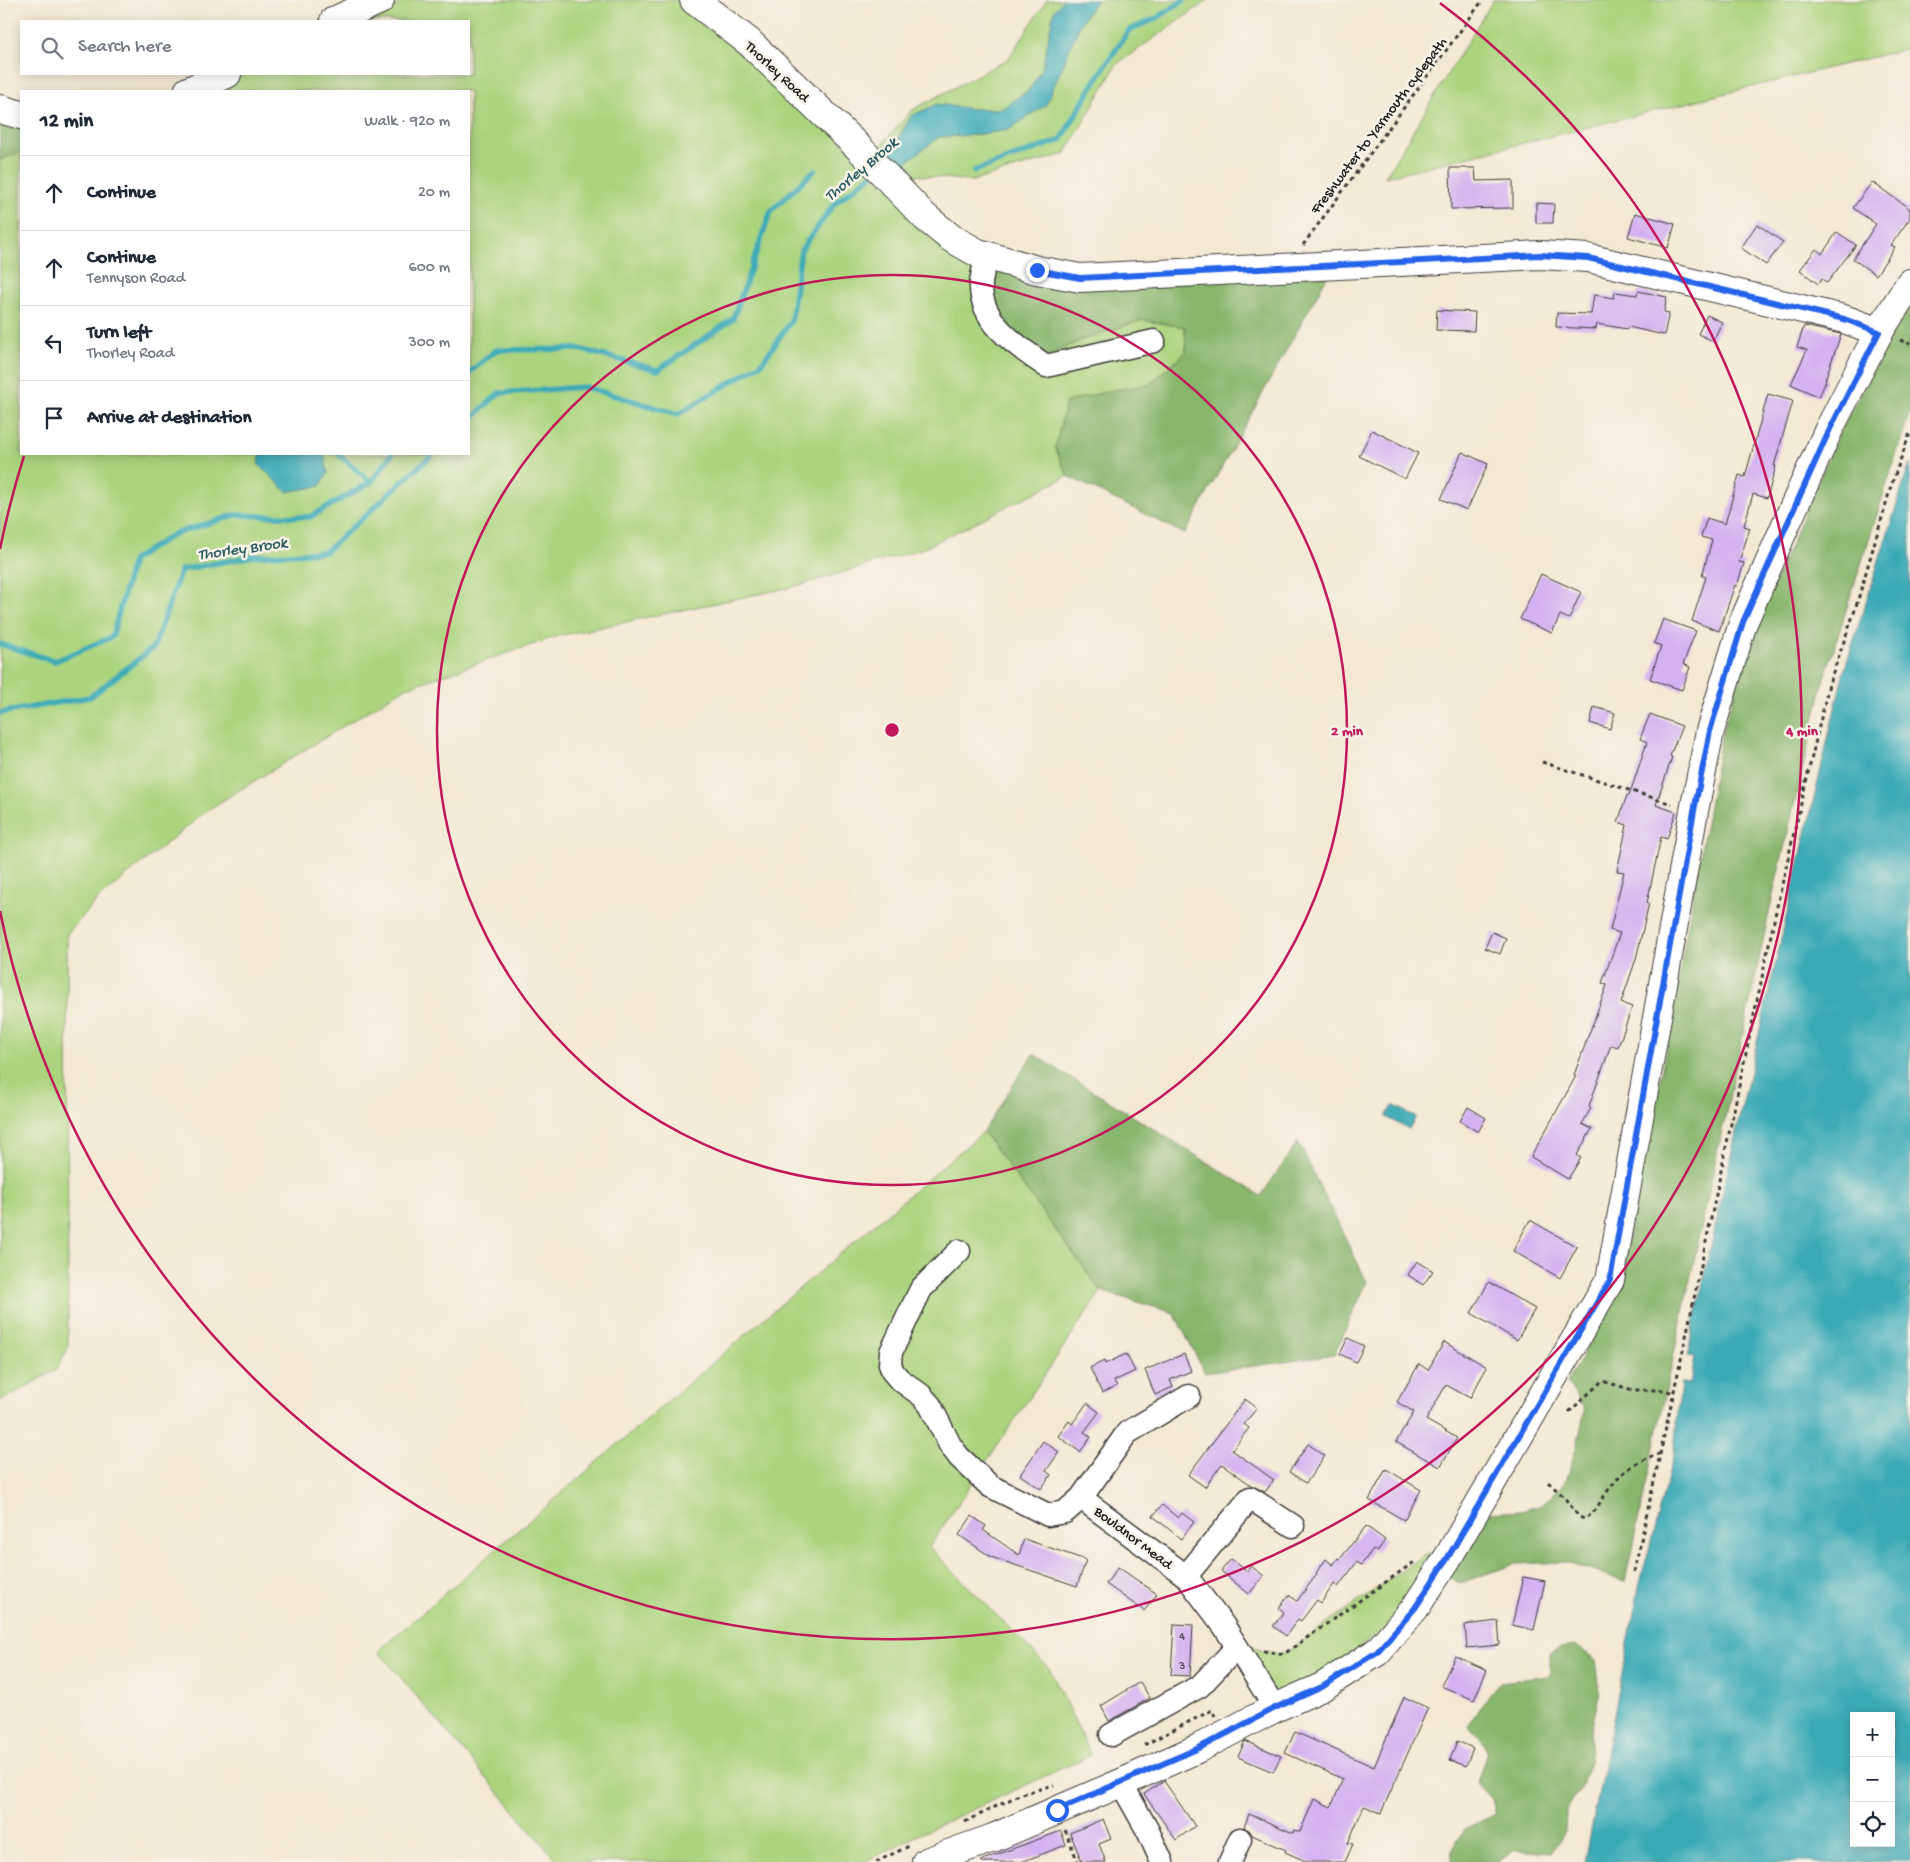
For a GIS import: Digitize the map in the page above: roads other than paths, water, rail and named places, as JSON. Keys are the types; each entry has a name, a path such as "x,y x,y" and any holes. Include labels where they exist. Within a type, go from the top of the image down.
{"main road":[{"path":"336,20 380,0"},
{"name":"Thorley Road","path":"694,0 749,42 858,147 925,217 951,238 978,253 986,255"},
{"path":"190,90 225,75"},
{"path":"0,109 20,115"},
{"path":"986,255 1037,270 1080,278 1419,259 1540,255 1588,258 1844,319 1879,332"},
{"path":"920,1853 993,1838 1199,1748 1275,1708 1322,1687 1377,1652 1415,1608 1447,1559 1610,1280 1710,731 1743,622 1830,429 1879,332 1910,283"}],"street":[{"path":"986,255 981,284 983,305 991,321 1022,350 1046,366 1154,341"},
{"name":"Bouldnor Mead","path":"959,1252 920,1289 890,1352 890,1364 893,1372 921,1394 930,1405 950,1445 970,1469 990,1486 1048,1515 1065,1512 1081,1498 1128,1433 1189,1396"},
{"name":"Bouldnor Mead","path":"1081,1498 1186,1576 1235,1644 1275,1708"},
{"path":"1186,1576 1250,1498 1294,1526"},
{"path":"1111,1735 1200,1686 1235,1644"},
{"path":"1121,1783 1148,1831 1162,1862"},
{"path":"1230,1862 1240,1839"}],"water":[{"path":"1063,0 1097,0 1081,22 1046,105 1008,130 974,135 939,137 897,169 880,151 899,137 911,116 937,104 973,109 1001,109 1030,89 1042,69 1054,11"},
{"path":"261,455 324,455 328,473 320,486 287,492 258,464"},
{"path":"1910,463 1910,1862 1585,1862 1639,1587 1673,1457 1681,1383 1690,1384 1695,1357 1687,1356 1738,1123 1843,674"},
{"path":"1393,1105 1416,1117 1409,1129 1386,1117"}],"waterway":[{"path":"974,171 1061,140 1097,78 1129,30 1157,18 1184,0"},
{"path":"470,372 496,350 579,349 658,370 733,319 771,211 815,170"},
{"name":"Thorley Brook","path":"470,420 499,393 585,387 678,414 761,364 791,321 801,250 835,203 874,173"},
{"path":"339,455 371,482"},
{"path":"0,644 55,661 112,637 133,560 174,534 235,515 310,517 371,482 391,455"},
{"name":"Thorley Brook","path":"0,713 90,697 154,647 181,570 253,556 325,552 432,455"}]}
